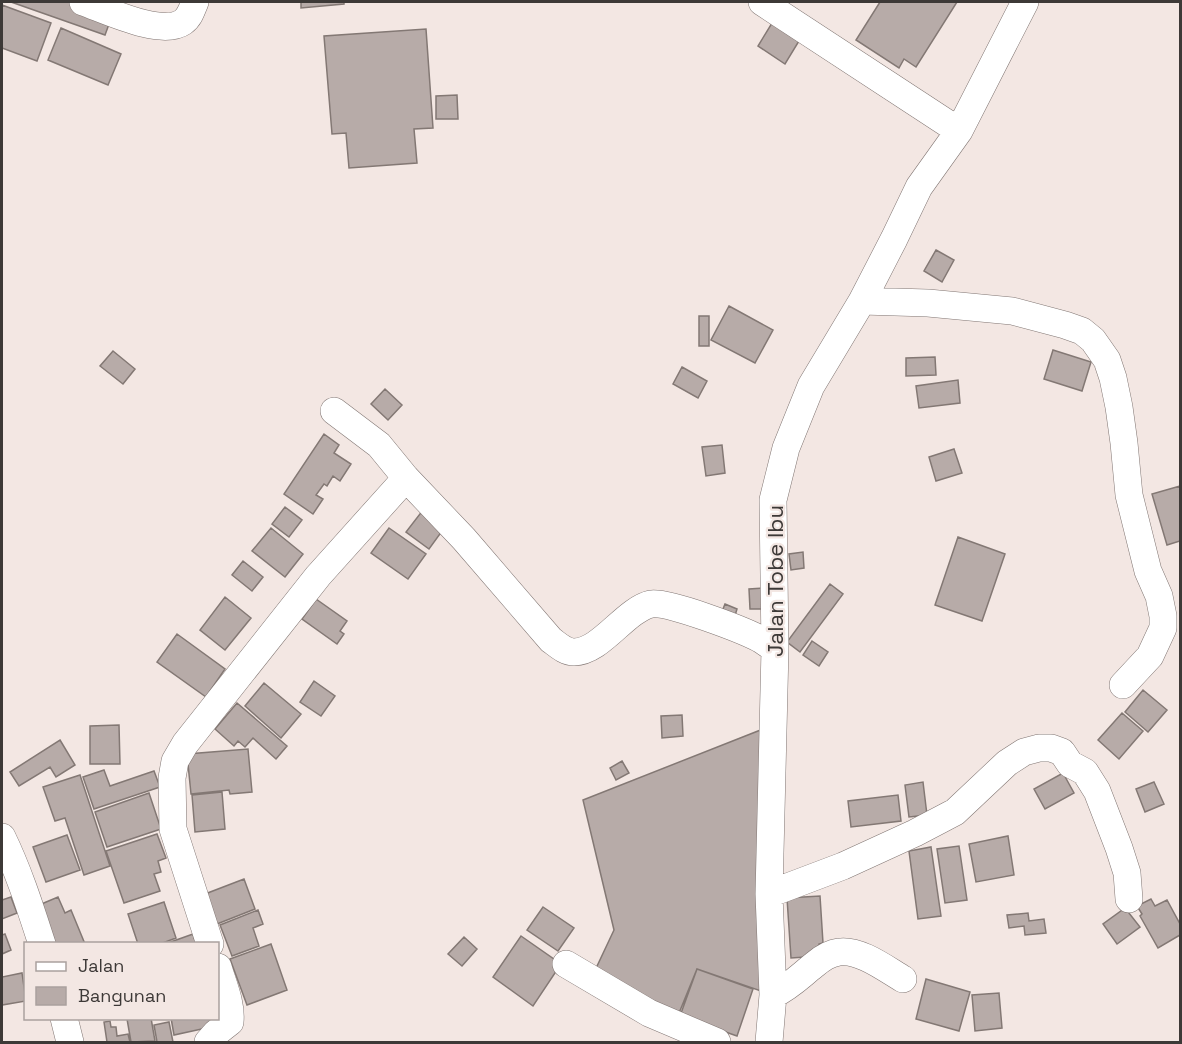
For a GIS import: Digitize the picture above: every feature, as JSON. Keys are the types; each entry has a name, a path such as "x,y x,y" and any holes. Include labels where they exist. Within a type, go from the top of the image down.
{"street":[{"path":"83,2 140,23 168,26 184,21 195,2"},
{"path":"762,2 959,130"},
{"name":"Jalan Tobe Ibu","path":"769,1042 773,995 769,894 775,649 773,500 786,448 811,386 862,301 919,187 959,130 1025,2"},
{"path":"862,301 928,303 1012,311 1082,331 1098,346 1107,360 1113,378 1124,443 1129,495 1148,572 1159,596 1163,628 1150,656 1123,685"},
{"path":"334,411 379,445 406,478 464,539 550,640 562,649 574,652 586,650 639,609 653,604 699,614 759,638 775,649"},
{"path":"209,942 173,829 172,778 175,761 185,744 318,576 406,478"},
{"path":"769,894 843,866 915,833 955,812 1006,763 1024,752 1051,748 1062,753 1070,764 1085,772 1097,790 1127,873 1129,899"},
{"path":"2,837 20,877 41,942"},
{"path":"773,995 788,987 828,955 838,952 858,954 903,980"},
{"path":"566,964 649,1013 717,1042"},
{"path":"208,1042 230,1023 229,1008 219,971"},
{"path":"64,1020 70,1042"}],"building":[{"path":"11,2 72,2 112,16 105,35"},
{"path":"301,2 344,2 344,4 301,8"},
{"path":"880,2 957,2 916,67 904,59 899,68 856,40"},
{"path":"2,5 51,23 37,61 2,48"},
{"path":"772,23 799,41 785,64 758,46"},
{"path":"61,28 121,54 108,85 48,60"},
{"path":"426,29 433,128 414,129 417,163 349,168 346,133 332,134 324,36"},
{"path":"457,95 458,119 436,119 436,96"},
{"path":"936,250 954,260 942,282 924,271"},
{"path":"729,306 773,330 755,363 711,340"},
{"path":"699,316 709,316 709,346 699,346"},
{"path":"1053,350 1091,362 1082,391 1044,379"},
{"path":"113,351 135,369 123,384 100,366"},
{"path":"935,357 936,375 906,376 906,358"},
{"path":"682,367 707,381 698,398 673,384"},
{"path":"958,380 960,403 919,408 916,386"},
{"path":"385,389 402,405 388,420 371,404"},
{"path":"324,434 339,445 334,453 351,464 340,481 333,476 327,486 324,484 316,495 323,499 313,514 284,494"},
{"path":"722,445 725,473 706,476 702,447"},
{"path":"954,449 962,473 936,481 929,457"},
{"path":"1180,486 1180,541 1167,545 1152,494"},
{"path":"285,507 302,520 289,537 272,524"},
{"path":"423,510 445,527 429,549 406,532"},
{"path":"271,528 303,554 285,577 252,551"},
{"path":"389,528 426,554 408,579 371,553"},
{"path":"958,537 1005,554 982,621 935,605"},
{"path":"803,552 804,568 791,570 789,554"},
{"path":"243,561 263,577 252,591 232,575"},
{"path":"830,584 843,594 800,652 787,642"},
{"path":"766,588 766,609 750,609 749,589"},
{"path":"225,597 251,618 225,650 200,630"},
{"path":"316,599 347,621 340,631 344,634 337,644 302,619"},
{"path":"725,604 737,609 734,619 721,614"},
{"path":"177,634 225,669 206,697 157,662"},
{"path":"812,641 828,652 819,666 803,655"},
{"path":"314,681 335,696 321,716 300,702"},
{"path":"264,683 301,714 281,738 245,706"},
{"path":"1143,690 1167,710 1148,732 1125,712"},
{"path":"237,703 287,746 276,759 253,738 245,747 238,741 234,746 215,729"},
{"path":"1122,713 1143,731 1119,759 1098,740"},
{"path":"682,715 683,736 662,738 661,716"},
{"path":"119,725 120,764 90,764 90,726"},
{"path":"768,727 767,993 697,969 677,1018 591,979 614,930 583,800"},
{"path":"60,740 75,765 56,777 50,767 19,786 10,772"},
{"path":"248,749 252,792 230,794 229,790 191,794 187,754"},
{"path":"622,761 629,773 616,780 610,768"},
{"path":"104,770 110,786 154,771 160,787 94,809 83,777"},
{"path":"1063,773 1074,793 1045,809 1034,789"},
{"path":"80,775 110,866 84,875 65,818 55,821 43,787"},
{"path":"923,782 927,815 909,817 905,785"},
{"path":"1154,782 1164,804 1145,812 1136,789"},
{"path":"222,792 225,829 195,832 192,795"},
{"path":"149,793 161,829 107,847 95,812"},
{"path":"898,795 901,821 851,827 848,801"},
{"path":"157,834 166,858 158,861 161,872 154,874 160,891 124,903 106,851"},
{"path":"67,835 80,870 46,882 33,847"},
{"path":"1008,836 1014,875 976,882 969,844"},
{"path":"959,846 967,900 945,903 937,849"},
{"path":"931,847 941,916 918,919 909,851"},
{"path":"244,879 255,909 217,924 205,894"},
{"path":"820,896 823,943 819,944 820,956 791,958 787,898"},
{"path":"11,897 17,913 2,919 2,900"},
{"path":"58,897 65,913 71,910 84,942 45,942 32,908"},
{"path":"1151,899 1155,906 1167,900 1180,924 1180,935 1158,948 1137,906"},
{"path":"164,902 176,938 165,942 137,942 128,914"},
{"path":"543,907 574,928 558,951 527,930"},
{"path":"1125,908 1140,927 1117,944 1103,924"},
{"path":"258,910 263,924 253,928 259,946 232,956 220,925"},
{"path":"1028,913 1029,921 1044,919 1046,933 1025,935 1024,926 1009,928 1007,915"},
{"path":"5,934 11,950 2,954 2,935"},
{"path":"193,934 195,942 171,942"},
{"path":"521,936 561,964 533,1006 493,977"},
{"path":"464,937 477,949 462,966 448,954"},
{"path":"271,944 287,990 247,1005 230,959"},
{"path":"697,969 753,989 737,1036 680,1016"},
{"path":"22,973 24,1001 2,1005 2,977"},
{"path":"926,979 970,992 959,1031 916,1019"},
{"path":"999,993 1002,1028 975,1031 972,995"},
{"path":"127,1020 151,1020 155,1041 131,1042"},
{"path":"171,1020 209,1020 211,1027 174,1035"},
{"path":"110,1021 111,1027 116,1027 117,1036 128,1034 130,1042 107,1042 104,1022"},
{"path":"169,1022 173,1042 157,1042 154,1025"}]}
